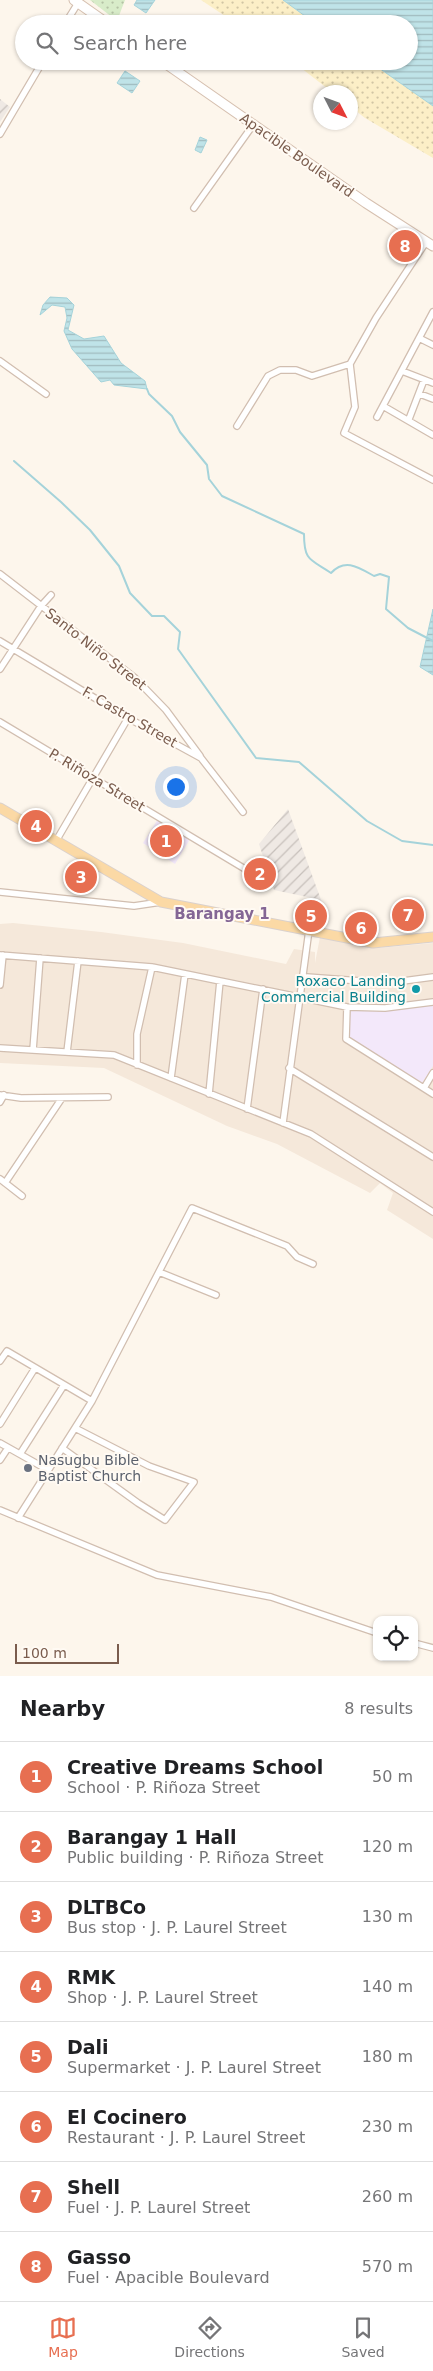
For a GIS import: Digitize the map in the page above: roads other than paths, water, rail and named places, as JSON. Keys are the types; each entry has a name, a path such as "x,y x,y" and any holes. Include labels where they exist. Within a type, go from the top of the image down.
{"main road":[{"path":"0,808 161,902 373,942 433,937"}],"street":[{"path":"69,15 76,1 95,15"},
{"path":"0,134 38,70"},
{"name":"Apacible Boulevard","path":"175,70 430,244"},
{"path":"194,208 253,125"},
{"path":"430,244 376,318 350,364 355,407 344,433 433,480"},
{"path":"377,417 433,312"},
{"path":"419,338 433,345"},
{"path":"0,361 46,394"},
{"path":"237,426 268,376 280,370 296,370 312,376 350,364"},
{"path":"402,371 433,383"},
{"path":"409,419 424,380"},
{"path":"420,394 433,399"},
{"path":"383,406 409,419 433,435"},
{"name":"Santo Niño Street","path":"0,574 135,678 153,695 201,758"},
{"path":"0,669 41,606 51,595"},
{"name":"F. Castro Street","path":"0,640 128,718 201,758 243,812"},
{"path":"56,841 94,780 128,718"},
{"name":"P. Riñoza Street","path":"0,722 94,780 246,869"},
{"path":"1,890 134,906 161,902"},
{"path":"283,1123 309,930"},
{"path":"0,985 2,955 152,967 347,1007 386,1008 433,1002"},
{"path":"32,1050 40,958"},
{"path":"67,1052 78,961"},
{"path":"137,1065 137,1034 152,967"},
{"path":"170,1078 185,974"},
{"path":"307,977 388,983 433,977"},
{"path":"209,1094 220,981"},
{"path":"247,1109 263,989"},
{"path":"347,1007 346,1039 433,1094"},
{"path":"0,1048 114,1055 311,1134 433,1212"},
{"path":"289,1068 433,1157"},
{"path":"424,1088 433,1073"},
{"path":"0,1102 2,1095 62,1098 108,1097"},
{"path":"22,1196 2,1181 62,1098"},
{"path":"18,1518 92,1401 192,1208 286,1246 297,1256 313,1264"},
{"path":"159,1272 216,1295"},
{"path":"0,1361 7,1351 92,1401"},
{"path":"0,1424 35,1368"},
{"path":"20,1454 64,1385"},
{"path":"62,1448 165,1520 194,1482 150,1466 75,1428"},
{"path":"0,1443 48,1470"},
{"path":"0,1460 8,1448"},
{"path":"0,1510 157,1575 271,1597 373,1632"},
{"path":"418,1644 433,1648"}],"water":[{"path":"137,0 155,0 146,13 134,5"},
{"path":"283,0 433,0 433,106 382,70 418,70 418,15 304,15"},
{"path":"125,71 140,81 132,93 117,83"},
{"path":"200,137 207,140 201,153 195,150"},
{"path":"50,297 67,298 74,305 68,330 84,339 104,336 121,363 145,381 147,389 114,385 110,380 101,382 72,349 64,331 67,318 65,307 52,305 40,315 43,305"},
{"path":"433,609 433,675 420,667"}],"waterway":[{"path":"147,389 149,394 172,416 180,432 207,465 209,479 222,496 304,534 307,555 313,562 331,573 336,568 347,565 357,567 374,576 380,574 389,577 386,609 408,628 433,641"},
{"path":"14,461 90,530 119,566 130,593 152,616 164,616 180,632 178,649 256,758 299,762 367,821 402,841 433,845"}],"place":[{"name":"Gasso","path":"405,246"},
{"name":"RMK","path":"36,826"},
{"name":"Creative Dreams School","path":"166,841"},
{"name":"Barangay 1 Hall","path":"260,874"},
{"name":"DLTBCo","path":"81,877"},
{"name":"Shell","path":"408,915"},
{"name":"Dali","path":"311,916"},
{"name":"El Cocinero","path":"361,928"},
{"name":"Roxaco Landing Commercial Building","path":"416,989"},
{"name":"Nasugbu Bible Baptist Church","path":"28,1468"}],"district":[{"name":"Barangay 1","path":"222,914"}]}
